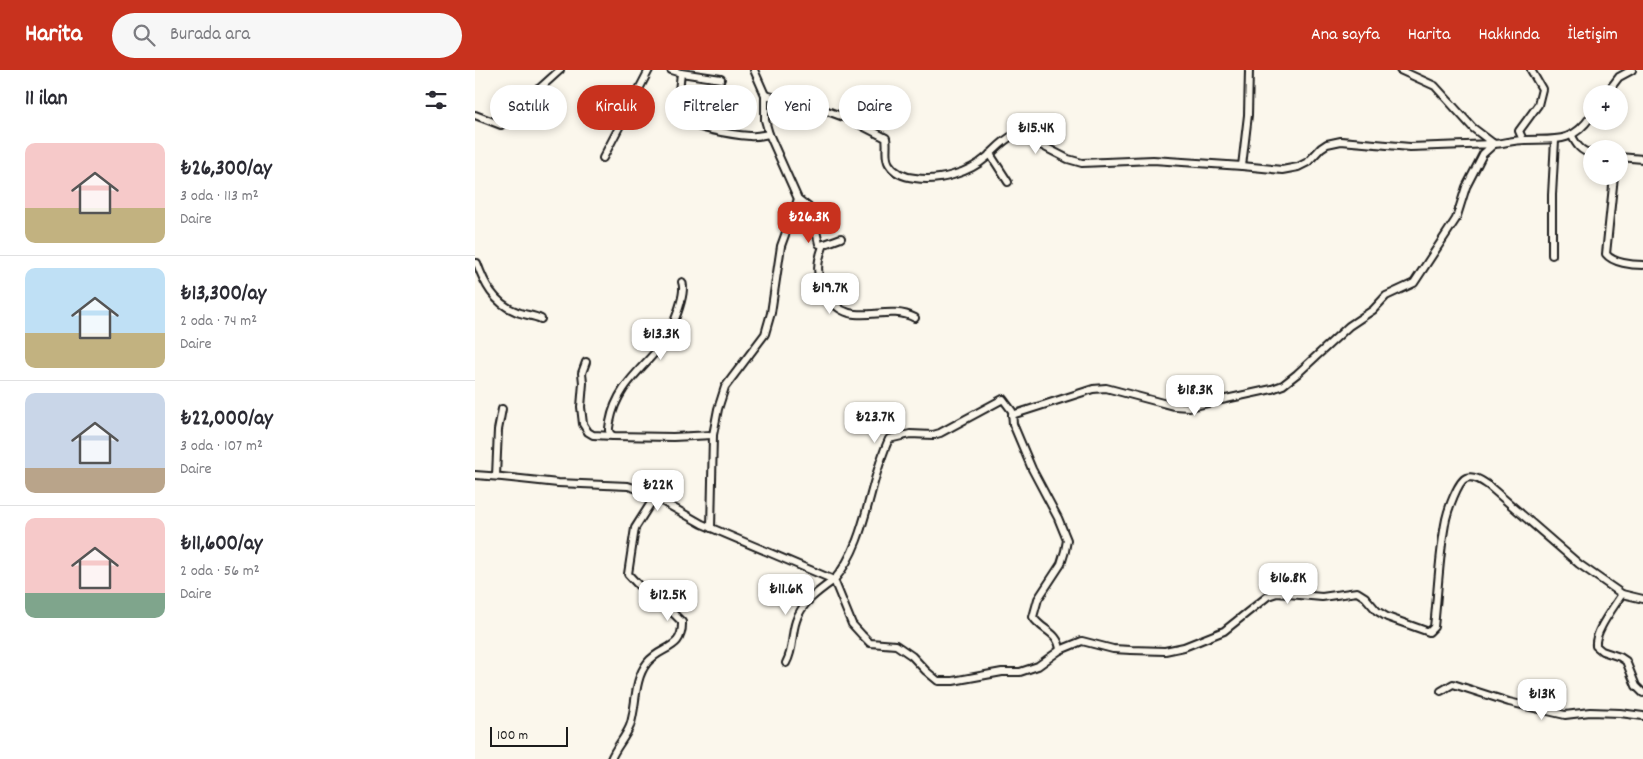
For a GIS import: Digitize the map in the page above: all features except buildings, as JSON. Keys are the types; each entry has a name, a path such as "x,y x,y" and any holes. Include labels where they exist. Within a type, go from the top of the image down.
{"street":[{"path":"475,115 501,125 523,95 540,88 560,70"},
{"path":"603,158 649,70"},
{"path":"671,70 681,74 707,73 721,79"},
{"path":"754,70 765,95 765,120 769,134 798,199 811,210 819,244 841,238"},
{"path":"1242,166 1249,115 1249,70"},
{"path":"1400,70 1435,86 1473,128 1493,144"},
{"path":"1523,140 1519,131 1538,105 1542,89 1531,70"},
{"path":"1613,85 1619,77 1632,70"},
{"path":"681,74 678,109 681,118 693,125 731,133 752,136 769,134"},
{"path":"765,95 819,108 849,119 886,138 886,154 889,165 898,174 924,180 942,179 968,168 990,154 1005,139 1014,135 1037,143 1068,159 1082,163 1153,160 1283,170 1298,167 1308,162 1321,148 1341,140 1410,147 1493,144 1523,140 1555,140 1572,136 1583,126"},
{"path":"1572,136 1577,146 1583,150"},
{"path":"1552,255 1552,195 1555,140"},
{"path":"1012,415 1093,389 1106,388 1174,406 1189,407 1272,390 1283,384 1321,353 1349,326 1373,310 1386,296 1414,283 1456,219 1466,187 1483,154 1493,144"},
{"path":"990,154 1008,182"},
{"path":"1628,158 1643,159"},
{"path":"1613,185 1606,254 1610,259 1643,265"},
{"path":"711,528 713,434 718,409 725,387 765,334 771,313 781,246 798,199"},
{"path":"824,244 818,261 818,272 822,286 830,300 837,307 851,314 895,313 915,318"},
{"path":"475,263 477,263 485,283 506,307 541,319"},
{"path":"613,436 609,433 608,429 617,399 630,379 664,342 681,301 684,286 682,282"},
{"path":"586,362 582,373 581,407 583,424 588,432 593,435 673,437 713,434"},
{"path":"786,663 791,654 796,620 807,602 841,573 850,554 867,511 881,456 889,439 910,434 940,434 1003,399 1012,411 1013,424 1032,469 1058,518 1067,540 1061,564 1038,599 1033,617 1037,624 1055,636 1060,642 1060,650"},
{"path":"495,476 498,430 502,409"},
{"path":"475,475 558,484 628,486 644,491 711,528 834,580 852,624 862,636 870,643 896,645 938,681 953,681 1002,672 1020,672 1038,666 1060,650 1082,641 1131,650 1165,651 1184,647 1224,631 1268,596 1277,593 1322,598 1357,592 1387,618 1429,632 1434,627 1446,517 1457,489 1463,479 1467,477 1474,477 1488,484 1579,564 1622,594 1643,599"},
{"path":"611,759 615,748 629,728 639,679 648,662 679,640 683,631 683,622 663,603 641,588 628,574 635,528 654,498"},
{"path":"1622,594 1603,624 1595,642 1601,651 1626,661 1636,686 1643,693"},
{"path":"1441,692 1453,684 1509,702 1565,715 1590,712 1643,716"}]}
